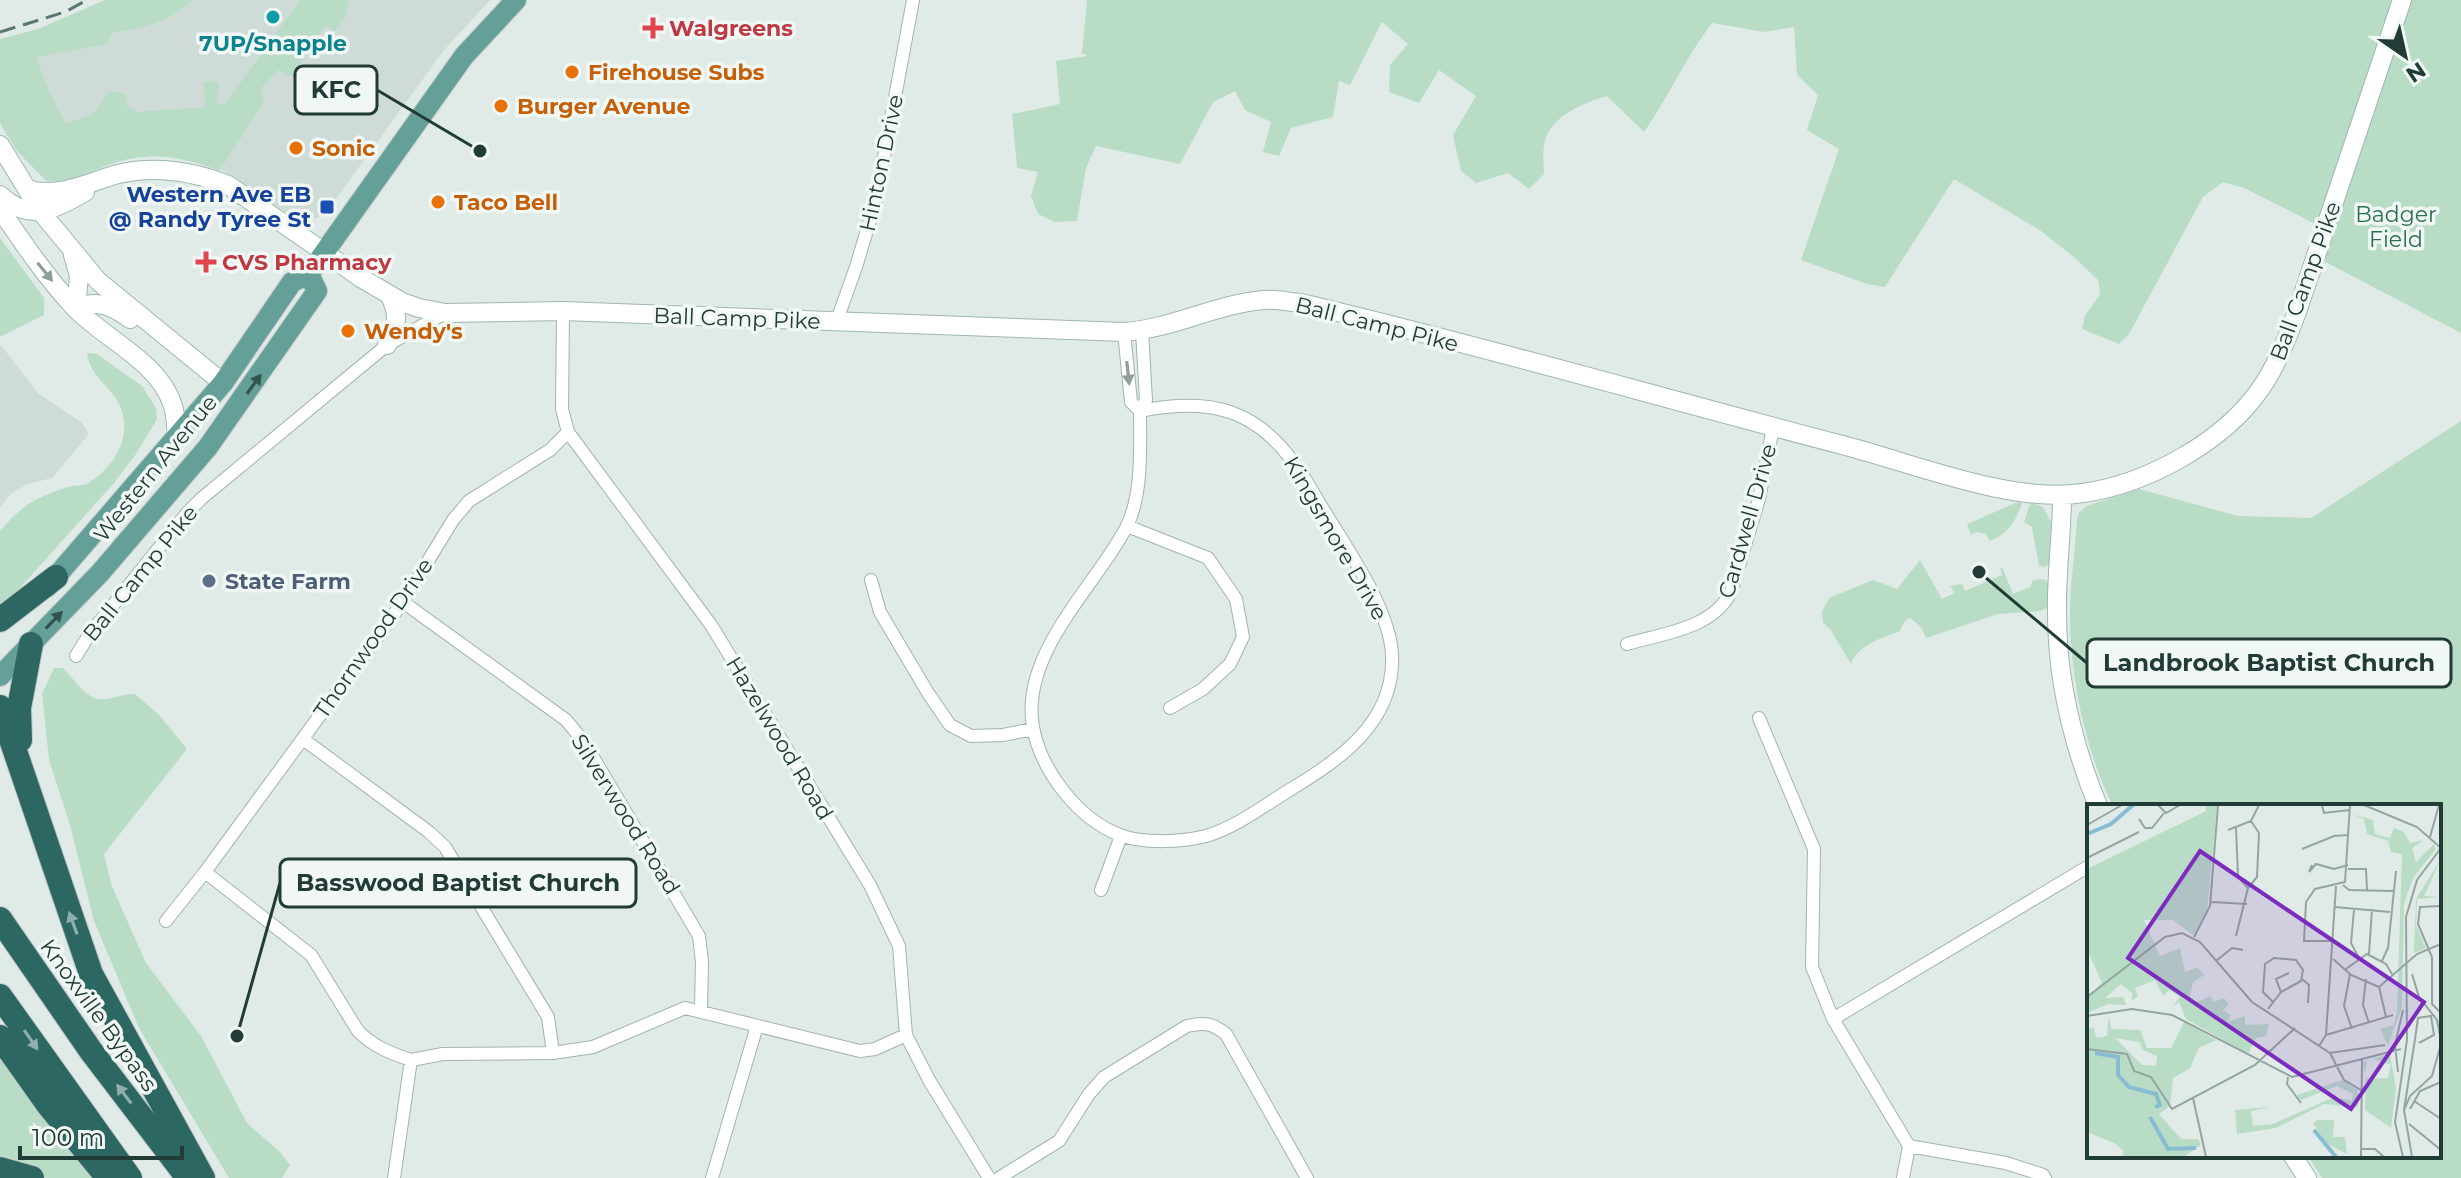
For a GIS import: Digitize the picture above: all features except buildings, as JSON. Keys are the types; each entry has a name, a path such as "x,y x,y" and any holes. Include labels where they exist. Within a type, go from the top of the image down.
{"highway":[{"path":"0,620 56,577"},
{"path":"26,782 19,708 31,644"},
{"path":"0,707 91,974 203,1178"},
{"name":"Knoxville Bypass","path":"0,919 91,1051 188,1178"},
{"path":"0,996 130,1178"},
{"path":"0,1037 49,1106 108,1178"},
{"path":"0,1169 32,1178"}],"main road":[{"name":"Western Avenue","path":"0,636 56,577 223,383 292,282 309,274 464,56 516,0"},
{"name":"Western Avenue","path":"0,676 100,573 208,447 317,291 309,274"},
{"path":"208,447 228,393 223,383"}],"street":[{"name":"Hinton Drive","path":"836,323 860,257 876,200 913,0"},
{"name":"Ball Camp Pike","path":"76,656 89,635 187,513 387,345 445,313 563,311 836,323 1133,331 1252,302 1301,303 1976,483 2062,496 2086,493 2178,460 2225,429 2261,388 2280,354 2297,312 2402,0"},
{"path":"0,145 41,212 98,281 223,383"},
{"path":"27,189 37,192 66,190 148,170 181,171 207,177 228,185 361,278 419,308 445,313"},
{"path":"0,195 14,207 41,212 72,200 108,178"},
{"path":"0,209 28,251 76,309 159,380 174,408 177,437"},
{"path":"72,251 79,276 76,309"},
{"path":"387,345 398,316 389,294"},
{"path":"76,309 92,304 111,306 162,343 187,354"},
{"name":"Hazelwood Road","path":"563,311 562,409 568,432 711,625 870,885 899,946 906,1035 929,1080 989,1178"},
{"name":"Kingsmore Drive","path":"1133,331 1131,402 1140,411 1136,495 1127,526 1038,667 1031,708 1033,729 1060,788 1092,818 1121,836 1173,842 1192,840 1227,829 1318,773 1353,747 1377,716 1392,671 1388,631 1379,608 1297,464 1270,433 1256,423 1221,408 1168,407 1140,411"},
{"name":"Cardwell Drive","path":"1627,644 1706,620 1724,606 1759,499 1773,428"},
{"name":"Thornwood Drive","path":"166,921 403,602 453,520 469,501 550,450 568,432"},
{"path":"2062,496 2057,614 2060,662 2077,748 2097,804"},
{"path":"1127,526 1208,558 1236,599 1243,637 1230,664 1203,689 1170,708"},
{"path":"871,580 880,612 950,725 971,736 1003,735 1033,729"},
{"name":"Silverwood Road","path":"403,602 566,720 584,742 699,936 701,1010"},
{"path":"1759,718 1814,849 1812,967 1833,1019 1909,1146 1903,1178"},
{"path":"303,739 445,847 548,1017 553,1053"},
{"path":"1101,890 1121,836"},
{"path":"1833,1019 2087,867"},
{"path":"205,872 311,955 358,1031 368,1041 381,1050 411,1060 443,1054 553,1053 593,1047 685,1008 860,1051 875,1049 906,1035"},
{"path":"999,1178 1059,1141 1089,1094 1104,1077 1187,1026 1200,1023 1213,1024 1226,1034 1307,1178"},
{"path":"712,1178 757,1026"},
{"path":"394,1178 411,1060"},
{"path":"1909,1146 2006,1163 2045,1178"},
{"path":"2294,1158 2307,1178"}],"shaded area":[{"path":"114,0 490,0 444,50 325,214 309,221 295,218 208,161 152,150 114,158 78,175 0,44"},
{"path":"0,344 38,393 82,423 89,434 52,478 28,484 12,493 0,507"}],"green space":[{"path":"105,0 192,0 165,19 112,33 108,44 36,57 66,124 93,114 109,91 125,94 128,107 137,112 205,107 204,82 219,82 217,104 226,103 300,0 349,0 345,18 335,31 326,26 294,77 278,70 261,88 264,103 219,171 180,159 141,157 73,178 46,181 16,150 0,123 0,39 38,29"},
{"path":"1087,0 2397,0 2321,227 2244,188 2223,182 2203,197 2129,334 2119,344 2082,329 2085,316 2100,294 2098,280 2041,231 1954,179 1885,287 1867,284 1801,260 1839,149 1807,130 1818,95 1797,75 1794,27 1765,32 1712,23 1644,132 1607,96 1579,106 1561,117 1548,132 1544,174 1529,189 1508,173 1476,183 1461,171 1453,135 1476,96 1439,70 1419,103 1389,92 1390,65 1408,44 1382,22 1350,85 1339,81 1333,117 1291,128 1279,156 1263,152 1271,122 1245,110 1235,91 1213,102 1180,164 1096,146 1086,168 1077,221 1055,222 1038,214 1031,196 1038,172 1017,168 1012,114 1060,104 1056,61 1086,56 1082,54"},
{"name":"Badger Field","path":"2407,0 2461,0 2461,333 2316,257"},
{"path":"0,238 44,298 44,315 0,337"},
{"path":"87,353 97,354 142,386 156,408 157,419 114,483 12,597 0,606 0,531 17,513 37,499 90,482 112,462 121,444 124,425 120,406 93,370"},
{"path":"2461,421 2461,1178 2322,1178 2309,1158 2441,1158 2441,804 2112,804 2095,763 2082,718 2071,648 2070,612 2077,519 2086,506 2139,489 2238,516 2311,518"},
{"path":"2020,501 2022,504 2017,516 2002,535 1990,541 1986,534 1977,532 1971,535 1967,524"},
{"path":"2033,503 2043,507 2051,522 2049,564 2045,567 2039,566 2032,527 2024,522"},
{"path":"1920,560 1942,599 1955,593 1950,586 1962,584 1965,591 2002,575 2002,567 2013,594 2030,587 2033,580 2044,579 2048,583 2048,607 2041,611 1998,614 1926,638 1921,627 1910,618 1900,631 1865,647 1851,664 1823,623 1822,611 1829,598 1873,580 1897,589"},
{"path":"54,668 63,668 86,693 97,699 135,694 160,716 187,749 104,854 111,884 146,963 201,1036 247,1123 290,1165 282,1178 229,1178 139,1028 94,921 70,825 49,760 42,694"},
{"path":"0,1055 97,1178 47,1178 0,1162"}],"railway":[{"path":"0,32 65,12 87,0"}],"place":[{"name":"7UP/Snapple","path":"273,17"},
{"name":"Walgreens","path":"653,28"},
{"name":"Firehouse Subs","path":"572,72"},
{"name":"Burger Avenue","path":"501,106"},
{"name":"Sonic","path":"296,148"},
{"name":"KFC","path":"480,151"},
{"name":"Taco Bell","path":"438,202"},
{"name":"Western Ave EB @ Randy Tyree St","path":"327,207"},
{"name":"CVS Pharmacy","path":"206,262"},
{"name":"Wendy's","path":"348,331"},
{"name":"Landbrook Baptist Church","path":"1979,572"},
{"name":"State Farm","path":"209,581"},
{"name":"Basswood Baptist Church","path":"237,1036"}]}
